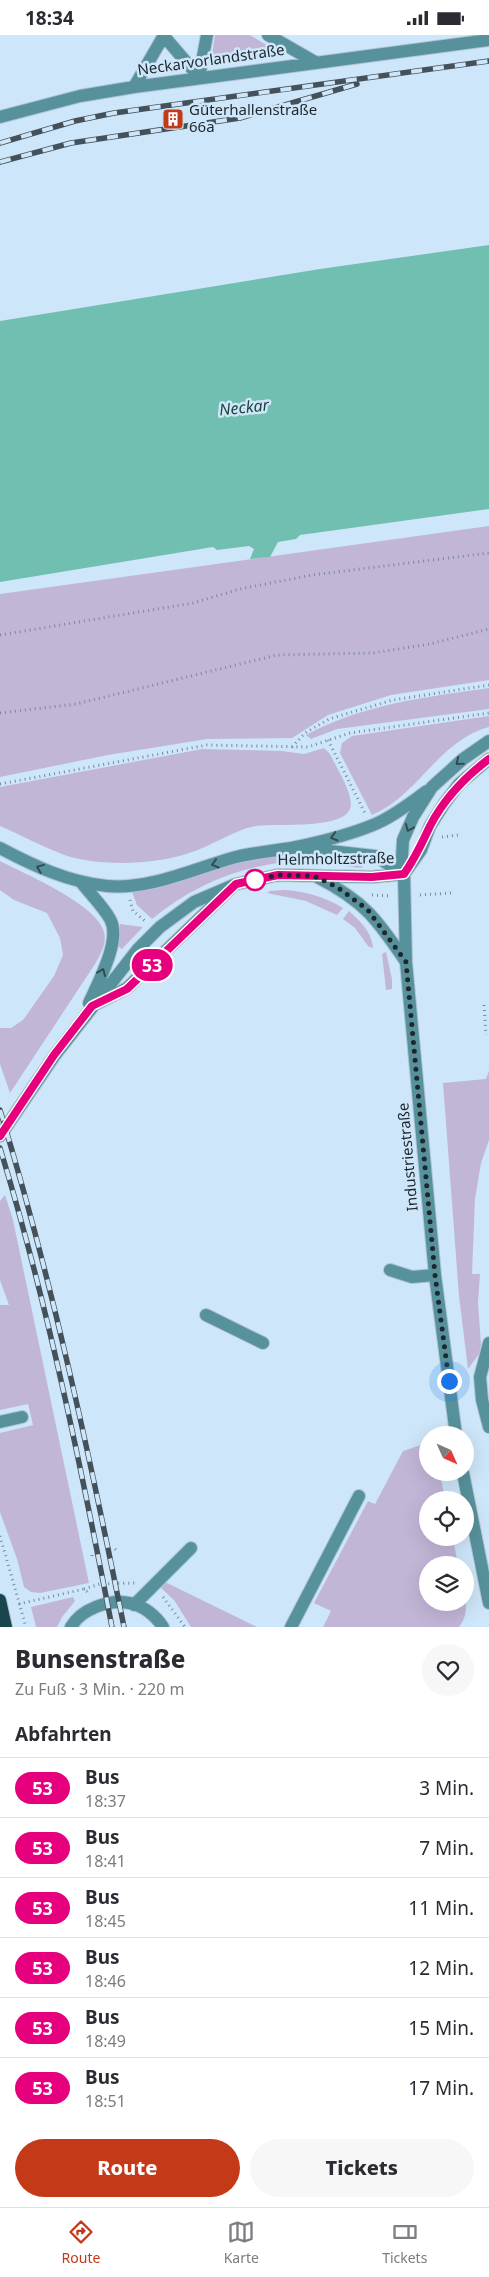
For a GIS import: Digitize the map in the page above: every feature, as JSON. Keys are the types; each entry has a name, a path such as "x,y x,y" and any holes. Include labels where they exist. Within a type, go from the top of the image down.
{"main road":[{"path":"0,1600 6,1627"}],"street":[{"path":"200,77 207,35"},
{"path":"268,35 315,62"},
{"path":"134,87 163,36 200,77"},
{"name":"Neckarvorlandstraße","path":"0,117 80,96 134,87 489,40"},
{"path":"0,849 33,865 81,883 109,886 129,885 176,875 236,857 296,847 372,826 389,818 432,787 463,759 489,741"},
{"path":"296,847 375,856 404,874 420,850 430,826 444,804 460,784 489,759"},
{"name":"Industriestraße","path":"432,787 413,817 403,840 402,857 406,962 435,1275 455,1426"},
{"name":"Helmholtzstraße","path":"0,1136 54,1055 138,949 160,927 194,902 236,884 278,875 372,877 404,874"},
{"path":"314,876 337,887 364,906 380,924 406,962"},
{"name":"Helmholtzstraße","path":"81,883 111,919 114,932 108,960 83,1017"},
{"path":"92,1006 127,989 236,884"},
{"path":"390,1270 412,1277 435,1275"},
{"path":"206,1315 263,1343"},
{"path":"489,1343 480,1377 482,1399 489,1427"},
{"path":"0,1422 22,1417"},
{"path":"465,1481 489,1603"},
{"path":"291,1627 359,1496"},
{"path":"134,1605 191,1548"},
{"path":"71,1627 74,1622 101,1604 129,1603 156,1616 163,1627"}],"path":[{"path":"0,635 193,603 240,589 312,575 489,553"},
{"path":"0,713 76,704 277,655 373,653 430,644 489,629"},
{"path":"292,747 305,733 329,719 392,700 489,685"},
{"path":"0,784 207,745 308,747 350,733 489,713"},
{"path":"328,740 368,818"},
{"path":"434,837 459,835"},
{"path":"127,893 134,911 147,924"},
{"path":"420,895 451,893"},
{"path":"369,895 389,896"},
{"path":"484,1005 486,1035"},
{"path":"0,1536 26,1627"},
{"path":"19,1604 84,1589 101,1604"}],"shaded area":[{"path":"215,35 250,35 273,49 272,53 215,57 212,55"},
{"path":"489,526 489,680 391,695 328,715 292,738 207,739 108,755 0,777 0,594"},
{"path":"489,688 489,709 337,729 311,739 306,735 350,716 395,703"},
{"path":"489,716 489,727 472,734 456,744 403,795 372,815 340,753 342,743 352,736"},
{"path":"324,748 330,754 344,781 351,803 350,809 344,816 322,823 256,826 175,857 126,863 91,861 62,854 0,826 0,787 202,749 282,751 304,754"},
{"path":"290,854 315,855 363,862 362,868 316,862 289,862 252,868 234,873 199,888 152,919 137,905 132,892 238,863"},
{"path":"0,861 75,901 99,921 105,936 103,948 95,964 10,1093 0,1064 0,1028 11,1028 23,1020 54,976 63,955 60,938 47,913 14,900 0,890"},
{"path":"284,890 315,895 343,908 337,915 306,901 267,893"},
{"path":"349,911 368,932 373,948 368,946 355,928 343,919"},
{"path":"120,924 143,927 122,949 118,946"},
{"path":"386,952 392,979 392,989 386,990 382,954"},
{"path":"489,1071 489,1140 481,1163 475,1199 472,1274 480,1274 478,1302 481,1345 479,1354 468,1369 459,1296 443,1083 486,1079"},
{"path":"5,1195 13,1220 89,1583 40,1593 31,1592 24,1587 17,1559 0,1512 0,1433 33,1425 28,1404 0,1410 0,1305 9,1305 0,1280 0,1201"},
{"path":"419,1446 419,1481 441,1481 443,1491 419,1491 419,1546 454,1546 456,1556 419,1556 419,1611 465,1611 465,1617 459,1627 323,1627 331,1611 314,1603 368,1501 375,1504 403,1451"},
{"path":"165,1582 257,1627 191,1627 174,1600 160,1587"},
{"path":"73,1597 75,1601 62,1617 57,1627 36,1627 31,1607"}],"water":[{"name":"Neckar","path":"489,245 489,509 300,535 296,539 278,542 270,557 250,559 254,549 249,546 217,550 213,547 0,582 0,321 320,269"}],"railway":[{"path":"0,143 75,121 114,113 489,61"},
{"path":"0,162 71,143 240,118 357,84"},
{"path":"0,1110 53,1302 124,1627"},
{"path":"0,1148 48,1326 76,1447 112,1627"}],"bus line":[{"name":"53","path":"0,1136 54,1055 92,1006 127,989 236,884 278,875 372,877 404,874 420,850 430,826 444,804 460,784 475,769 489,759"}],"place":[{"name":"Güterhallenstraße 66a","path":"173,119"}],"route":[{"path":"255,880 250,881 278,875 314,876 337,887 368,910 406,962 435,1275 449,1381"}]}
